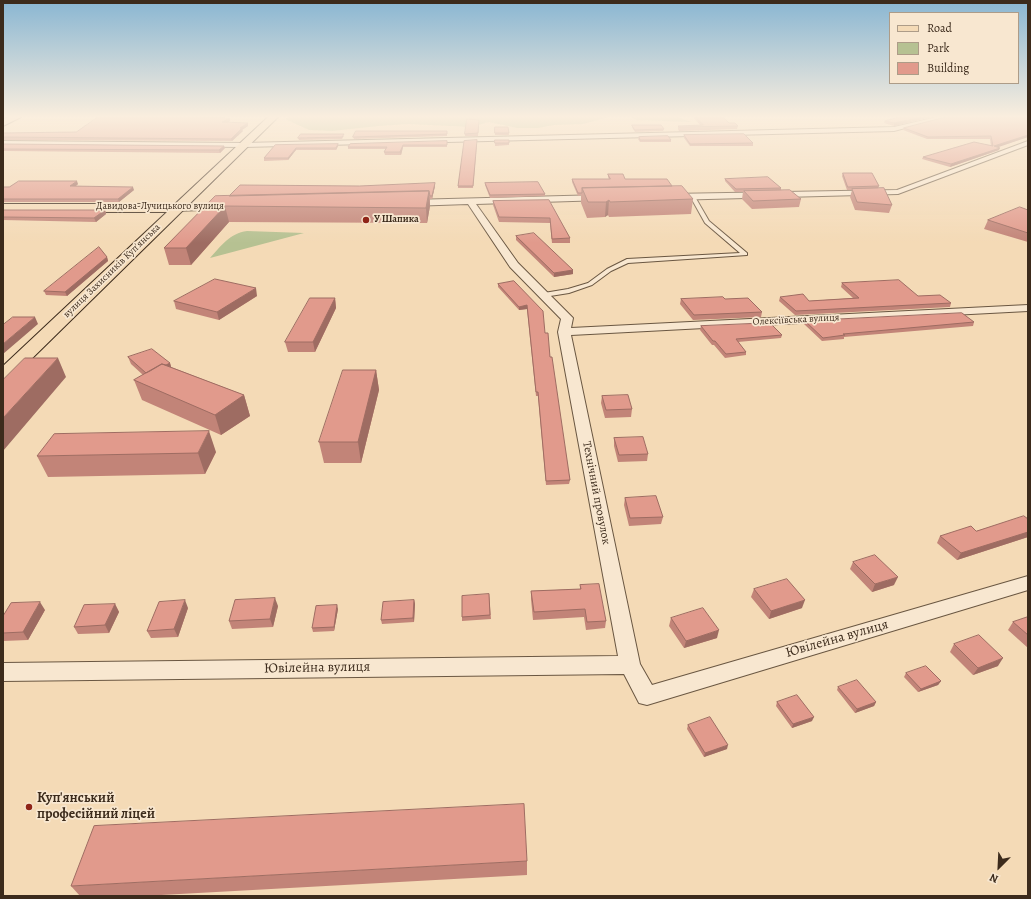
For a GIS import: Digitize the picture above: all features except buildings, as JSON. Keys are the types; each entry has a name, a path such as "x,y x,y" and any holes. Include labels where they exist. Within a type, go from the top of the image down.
{"main road":[{"name":"вулиця Захисників Куп'янська","path":"3,376 229,159"},
{"name":"Давидова-Лучицького вулиця","path":"3,208 177,208"}],"street":[{"path":"660,197 898,192 988,159"},
{"path":"400,203 613,198"},
{"name":"Технічний провулок","path":"470,201 514,264 567,318 564,332 630,665 647,696"},
{"name":"Давидова-Лучицького вулиця","path":"177,208 235,207"},
{"name":"Олексіївська вулиця","path":"564,332 1028,308"},
{"name":"Ювілейна вулиця","path":"647,696 1028,583"},
{"name":"Ювілейна вулиця","path":"3,672 630,665"}],"lane":[{"path":"544,295 569,291 590,284 609,270 627,261 745,254 707,222 692,196"}],"green space":[{"path":"247,231 304,233 210,258 231,237"}],"place":[{"name":"У Шапика","path":"366,220"},
{"name":"Куп'янський професійний ліцей","path":"29,807"}]}
